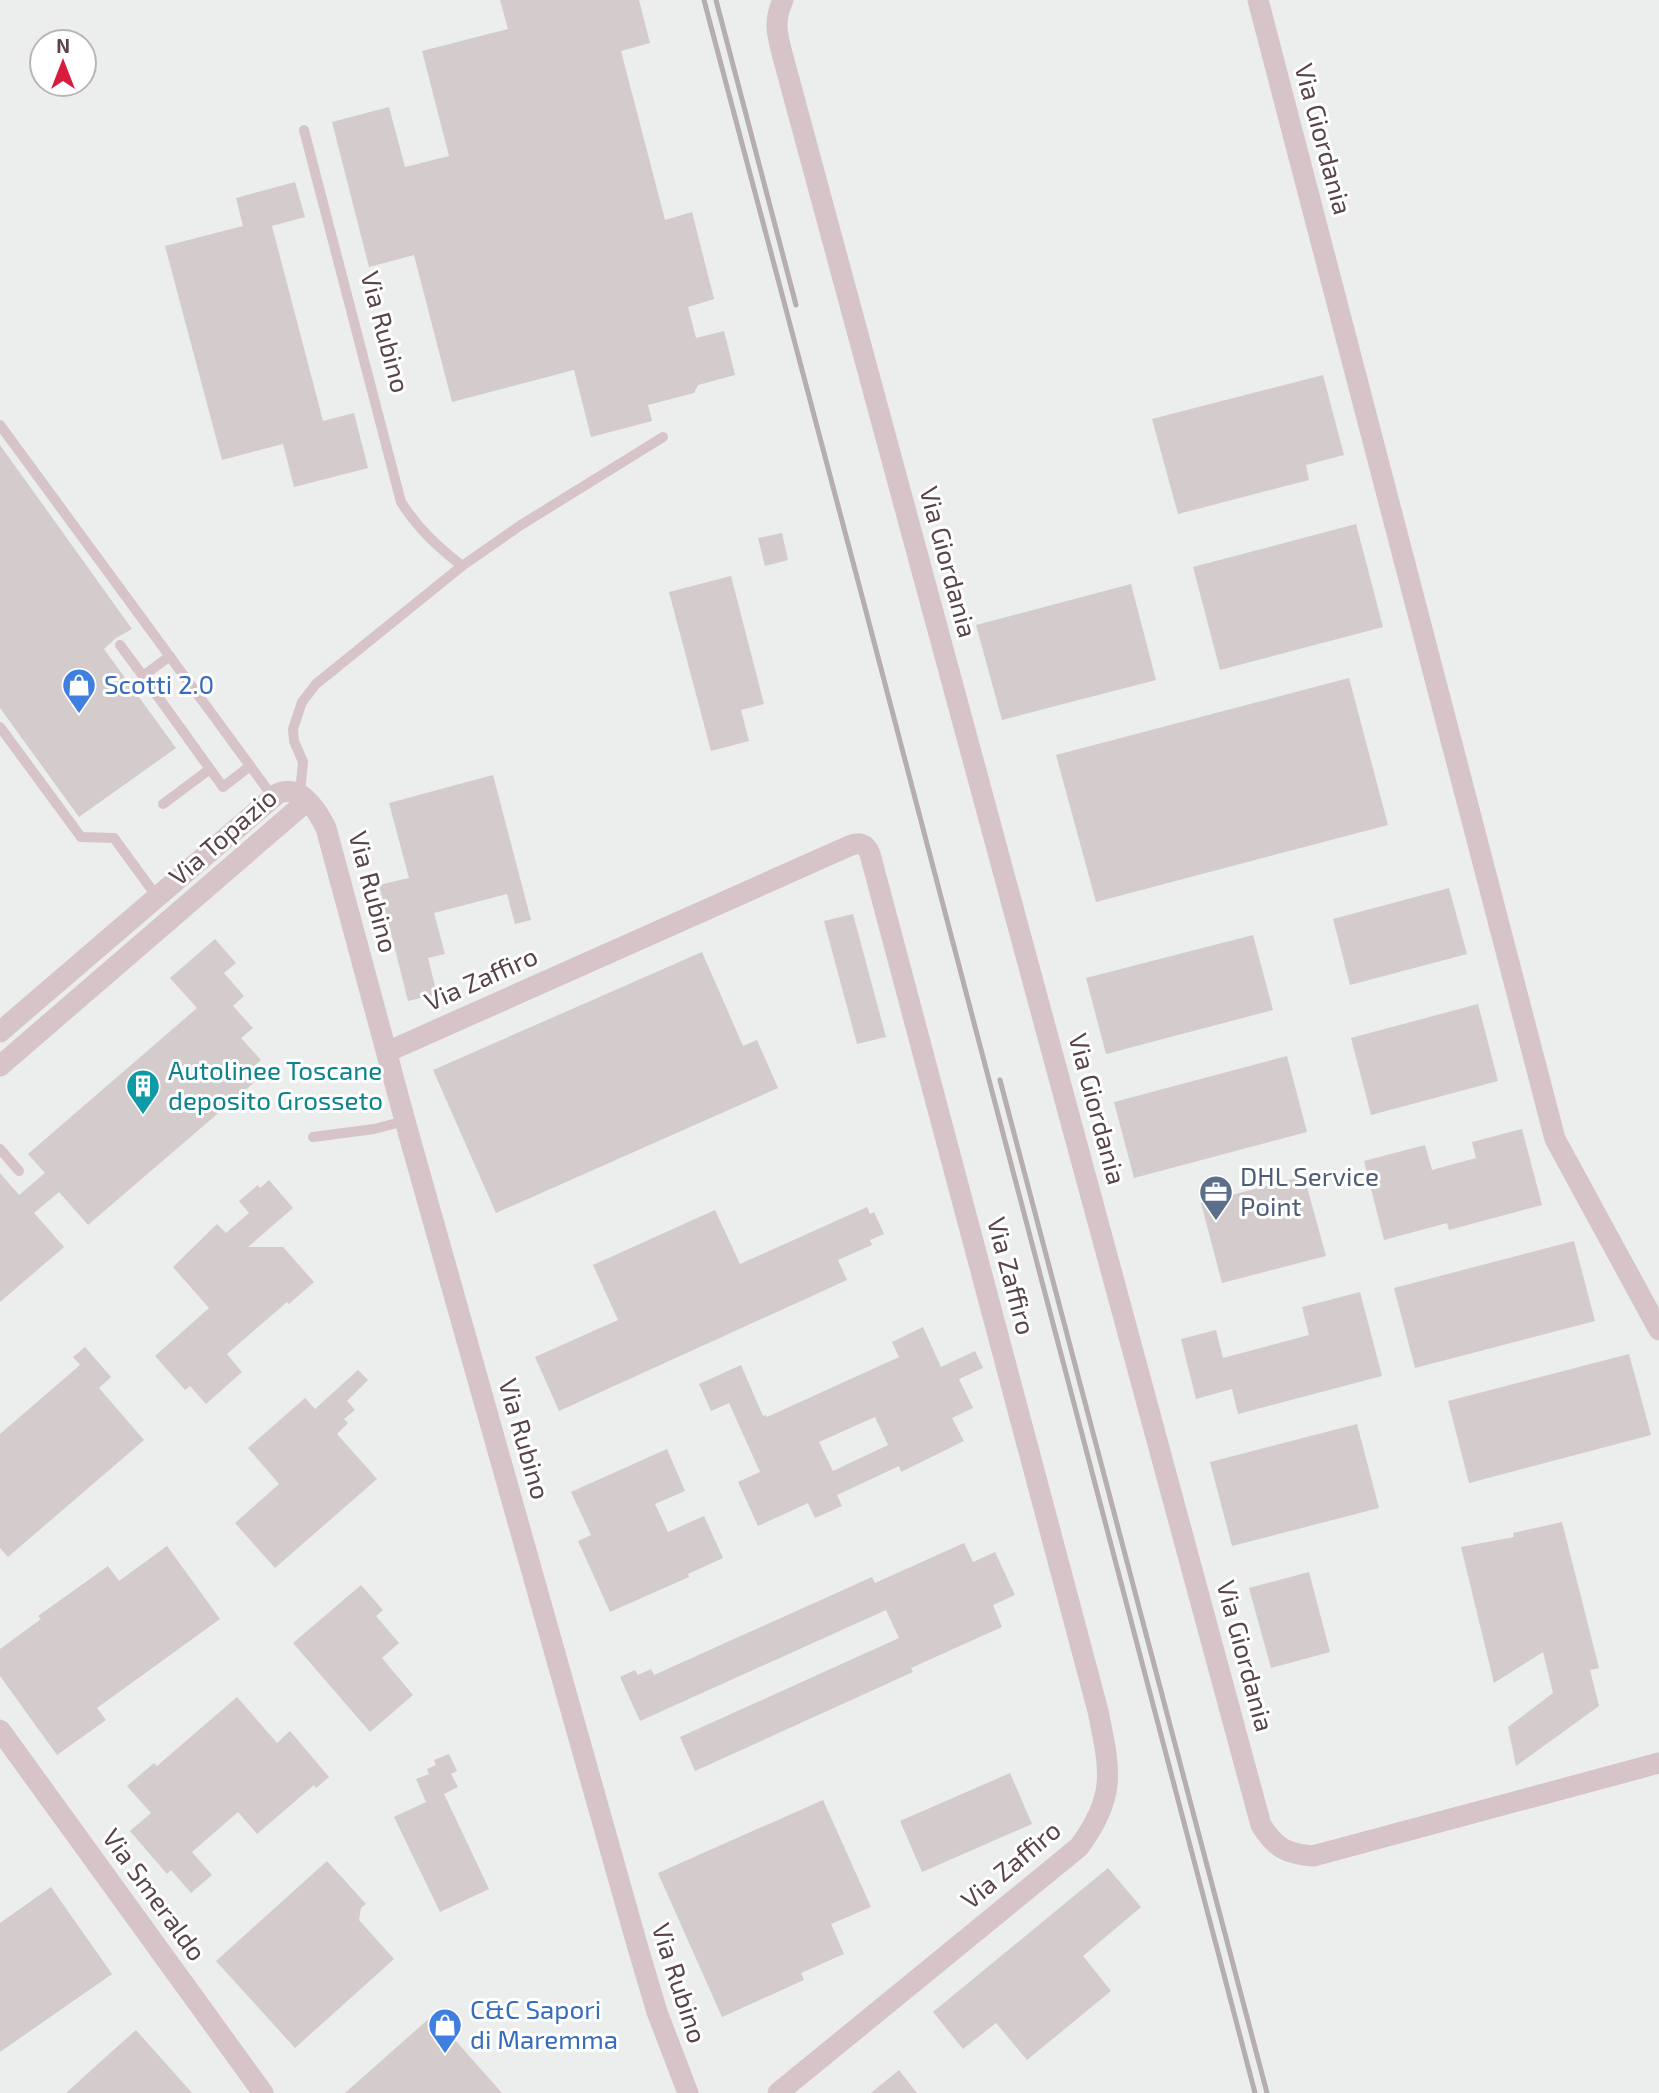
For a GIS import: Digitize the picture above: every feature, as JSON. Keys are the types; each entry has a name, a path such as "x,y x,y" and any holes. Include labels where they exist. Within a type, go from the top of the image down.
{"street":[{"name":"Via Giordania","path":"783,0 776,17 783,57 1261,1825 1270,1839 1283,1849 1313,1856 1659,1763"},
{"name":"Via Giordania","path":"1258,0 1555,1139 1659,1329"},
{"name":"Via Topazio","path":"0,1032 273,797 287,790 303,797 0,1066"},
{"name":"Via Rubino","path":"303,797 320,816 326,828 405,1121 638,1948 657,2012 688,2093"},
{"name":"Via Zaffiro","path":"387,1052 849,846 859,843 868,849 1098,1711 1107,1758 1107,1779 1104,1804 1095,1825 1079,1847 778,2093"},
{"name":"Via Smeraldo","path":"0,1730 263,2093"}],"lane":[{"name":"Via Rubino","path":"303,130 401,502 428,539 462,566"},
{"path":"0,425 273,797"},
{"path":"303,797 303,762 294,741 293,729 302,702 316,684 462,566 521,525 663,437"},
{"path":"120,645 223,787 250,766"},
{"path":"143,676 170,656"},
{"path":"0,727 81,837 114,838 157,897"},
{"path":"163,804 210,769"},
{"path":"313,1137 374,1129 405,1121"},
{"path":"0,1149 19,1171"}],"building":[{"path":"500,0 639,0 650,43 621,51 665,220 692,212 714,299 688,307 696,338 724,331 735,375 698,385 694,393 648,405 652,421 591,437 574,370 452,402 414,255 369,267 332,122 389,107 405,167 449,156 422,51 508,29"},
{"path":"295,182 305,217 272,226 323,421 354,413 368,468 294,487 283,444 222,460 165,246 243,226 236,198"},
{"path":"1323,375 1344,455 1306,465 1309,480 1178,514 1152,419"},
{"path":"0,445 132,629 104,649 176,748 79,817 0,708"},
{"path":"1356,524 1383,627 1220,670 1193,567"},
{"path":"782,533 788,560 765,566 758,538"},
{"path":"731,576 764,704 741,710 749,741 711,751 669,592"},
{"path":"1131,584 1156,680 1002,720 976,625"},
{"path":"1349,678 1388,825 1096,902 1056,755"},
{"path":"493,775 531,920 515,924 507,894 434,913 445,954 428,958 437,994 408,1001 379,885 409,878 389,803"},
{"path":"1449,888 1467,954 1350,985 1333,919"},
{"path":"853,914 886,1037 857,1044 824,921"},
{"path":"1253,935 1273,1010 1106,1054 1086,978"},
{"name":"Autolinee Toscane deposito Grosseto","path":"215,939 236,963 224,973 244,996 233,1006 253,1028 241,1038 261,1060 250,1070 258,1079 88,1225 59,1192 34,1213 64,1247 0,1302 0,1173 19,1195 45,1173 28,1154 197,1008 170,978"},
{"path":"702,952 743,1046 757,1040 778,1088 496,1213 433,1070"},
{"path":"1478,1004 1498,1081 1371,1115 1351,1038"},
{"path":"1287,1056 1307,1132 1134,1178 1114,1102"},
{"path":"1522,1129 1542,1205 1449,1230 1447,1223 1384,1240 1364,1161 1425,1145 1432,1170 1476,1158 1472,1142"},
{"path":"1304,1176 1326,1256 1222,1283 1201,1203"},
{"path":"269,1180 293,1208 248,1247 283,1247 314,1282 227,1354 242,1372 206,1404 190,1386 185,1390 155,1356 209,1308 173,1267 217,1224 226,1233 249,1213 239,1201 258,1185 260,1188"},
{"path":"867,1207 870,1214 874,1212 884,1234 870,1240 872,1245 838,1260 847,1280 559,1411 535,1357 618,1320 593,1265 715,1210 740,1264"},
{"path":"1574,1241 1595,1321 1415,1368 1394,1288"},
{"path":"1360,1292 1382,1376 1238,1414 1232,1389 1196,1399 1181,1339 1216,1330 1223,1358 1309,1335 1302,1307"},
{"path":"923,1327 941,1367 975,1351 983,1368 959,1379 973,1408 952,1418 964,1441 901,1472 899,1466 837,1495 842,1506 815,1518 808,1503 758,1526 738,1482 760,1472 729,1403 711,1411 699,1384 741,1365 763,1416 767,1417 899,1357 892,1342","holes":["875,1417 888,1445 833,1471 819,1442"]},
{"path":"85,1347 111,1377 99,1388 144,1440 8,1557 0,1548 0,1434 80,1365 73,1357"},
{"path":"1629,1354 1651,1435 1469,1483 1448,1401"},
{"path":"358,1370 368,1380 347,1401 355,1410 344,1419 348,1423 337,1434 377,1479 275,1568 235,1523 279,1484 248,1448 305,1398 315,1409"},
{"path":"1357,1424 1379,1508 1232,1546 1210,1462"},
{"path":"667,1449 685,1491 655,1504 668,1532 704,1516 723,1558 688,1574 689,1577 610,1612 578,1541 591,1535 571,1492"},
{"path":"1562,1522 1599,1668 1590,1670 1599,1706 1516,1766 1508,1727 1553,1693 1543,1652 1494,1683 1461,1547 1514,1537 1513,1533"},
{"path":"964,1543 973,1562 995,1552 1015,1595 993,1605 1002,1627 911,1668 913,1672 695,1771 680,1737 899,1638 886,1610 640,1721 620,1677 635,1670 638,1675 651,1669 654,1675 872,1577 875,1583"},
{"path":"167,1546 220,1619 97,1708 106,1720 57,1755 0,1676 0,1649 41,1619 38,1616 108,1566 119,1581"},
{"path":"1309,1572 1330,1652 1271,1668 1249,1588"},
{"path":"361,1585 383,1610 376,1616 399,1643 382,1658 413,1695 370,1732 293,1643"},
{"path":"237,1697 277,1743 290,1731 329,1777 316,1788 314,1785 257,1834 238,1812 192,1852 212,1875 191,1893 171,1870 167,1874 130,1831 151,1813 127,1786 154,1763 157,1766"},
{"path":"449,1754 457,1771 451,1774 458,1787 444,1794 489,1889 440,1912 394,1817 426,1802 416,1779 429,1774 427,1769 436,1765 434,1760"},
{"path":"1010,1773 1032,1824 922,1872 900,1821"},
{"path":"823,1800 871,1907 831,1924 844,1954 801,1973 804,1980 722,2017 658,1873"},
{"path":"327,1861 366,1904 361,1908 359,1920 394,1959 295,2048 216,1961"},
{"path":"1108,1868 1141,1907 1083,1956 1111,1991 1027,2060 996,2023 963,2049 933,2012"},
{"path":"51,1887 112,1974 0,2052 0,1923"},
{"path":"433,2015 502,2093 345,2093"},
{"path":"136,2030 192,2093 66,2093 99,2063"},
{"path":"899,2070 917,2093 871,2093"}],"railway":[{"path":"704,0 1255,2093"},
{"path":"716,0 796,305"},
{"path":"1000,1080 1267,2093"}],"place":[{"name":"Scotti 2.0","path":"79,715"},
{"name":"Autolinee Toscane deposito Grosseto","path":"143,1116"},
{"name":"DHL Service Point","path":"1216,1222"},
{"name":"C&C Sapori di Maremma","path":"445,2055"}]}
